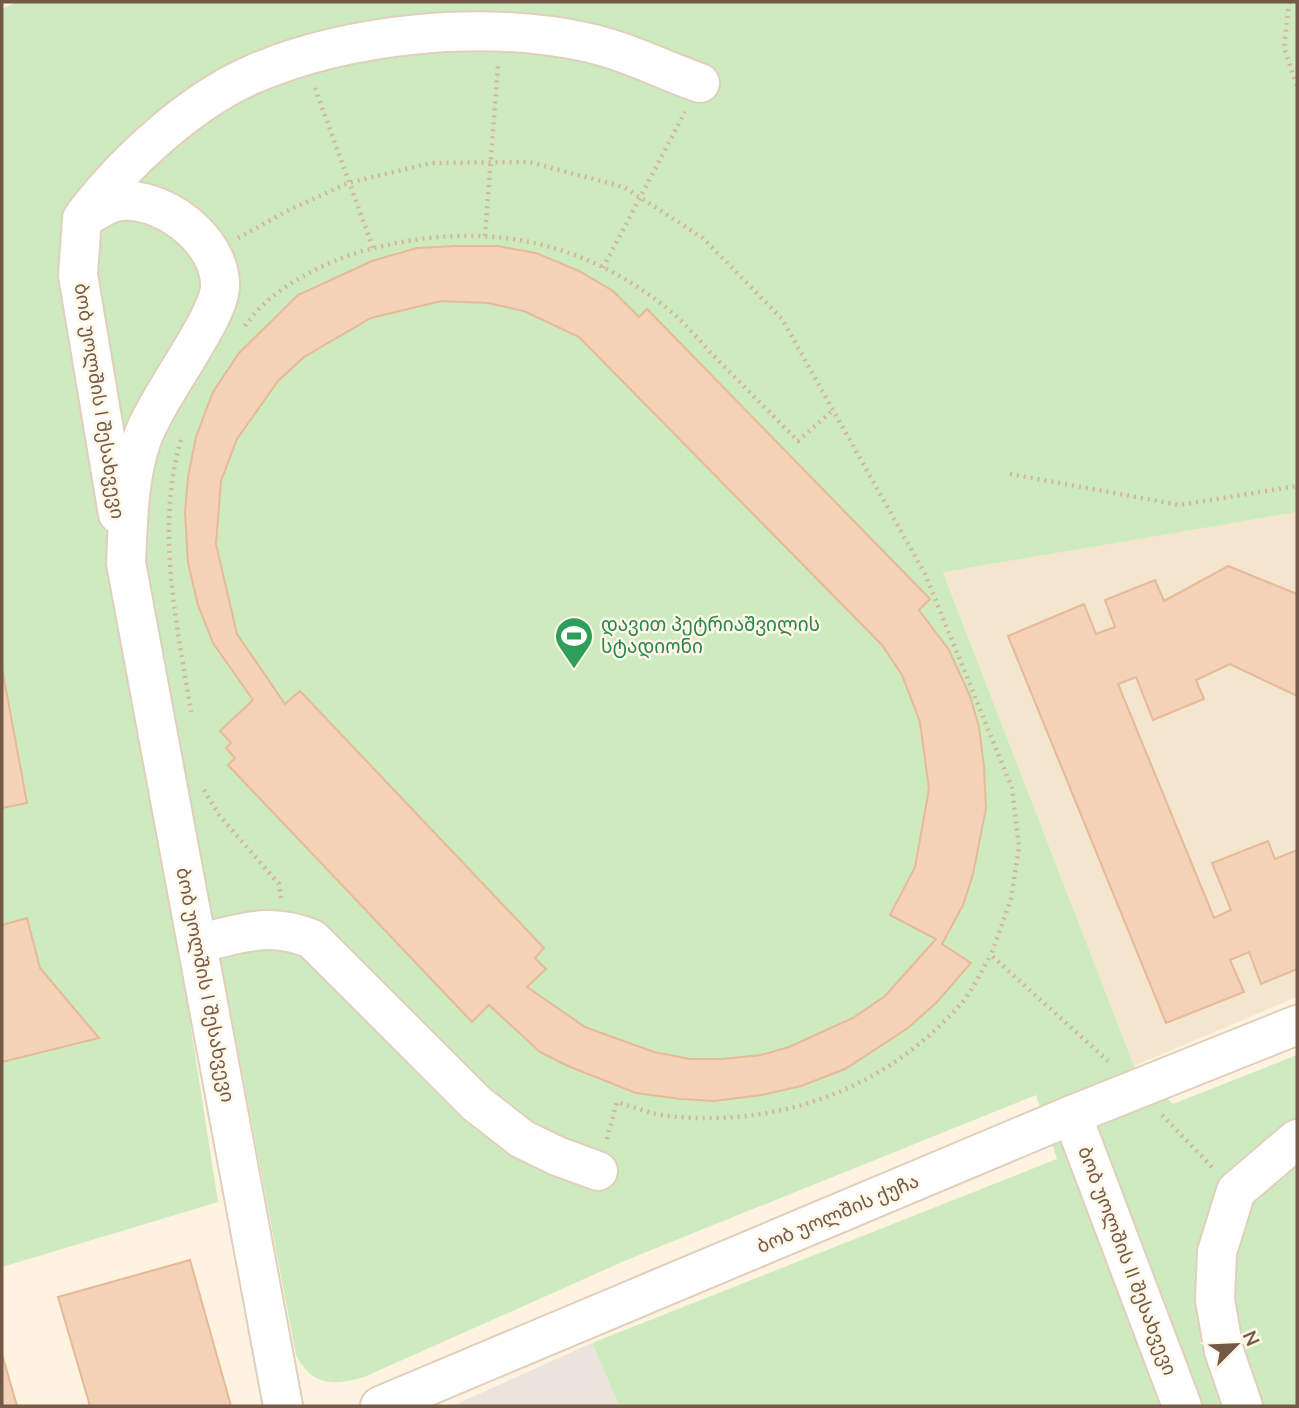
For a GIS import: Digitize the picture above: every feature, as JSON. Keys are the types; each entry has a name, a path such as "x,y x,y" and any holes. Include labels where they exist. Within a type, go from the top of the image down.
{"street":[{"path":"82,219 103,191 172,124 250,76 332,48 438,32 500,32 586,42 700,83"},
{"name":"ბობ უოლშის I შესახვევი","path":"126,563 129,510 140,443 160,398 210,317 220,286 211,253 188,225 155,205 115,202 82,219 78,275 126,563 283,1406"},
{"path":"198,943 270,928 286,930 312,939 477,1104 513,1132 557,1156 598,1171"},
{"name":"ბობ უოლშის ქუჩა","path":"380,1406 1072,1115 1297,1025"},
{"name":"ბობ უოლშის II შესახვევი","path":"1072,1115 1182,1406"},
{"path":"1243,1406 1224,1351 1215,1300 1217,1252 1236,1191 1297,1139"}],"path":[{"path":"1289,2 1284,48 1297,86"},
{"path":"485,236 500,32"},
{"path":"304,57 373,248"},
{"path":"603,268 700,83"},
{"path":"211,253 289,209 348,183 431,163 529,162 624,187 704,239 782,319 925,574 1013,788 1019,847 1011,899 991,956 961,1004 879,1074 800,1108 739,1119 667,1115 617,1102 598,1171"},
{"path":"243,330 250,319 295,280 344,256 398,242 485,236 524,238 603,268 669,310 798,441 834,410"},
{"path":"184,433 168,511 175,612 192,720"},
{"path":"1010,474 1180,505 1297,486"},
{"path":"203,788 219,815 279,884 286,930"},
{"path":"991,956 1108,1061"},
{"path":"1162,1115 1236,1191"}],"shaded area":[{"path":"1297,512 1297,997 1134,1066 943,571"},
{"path":"592,1343 619,1406 452,1406"}],"green space":[{"path":"17,2 1297,2 1297,512 943,572 1134,1066 1173,1104 1297,1055 1297,1406 619,1406 592,1343 1057,1159 1036,1095 629,1259 364,1377 343,1382 316,1378 296,1355 229,1003 188,1009 218,1202 2,1267 2,9"}],"building":[{"path":"497,246 536,253 579,271 613,291 639,317 647,309 930,599 919,610 949,650 970,696 979,727 984,767 986,808 973,874 963,905 942,944 971,963 937,1002 908,1028 845,1069 801,1086 762,1095 714,1101 681,1099 636,1093 568,1066 540,1052 489,1005 472,1022 228,765 235,758 226,748 231,743 220,731 253,700 213,643 198,605 188,563 185,513 188,477 196,437 213,392 239,353 298,295 372,261 417,248","holes":["441,301 488,303 524,311 579,337 882,645 902,675 920,722 929,789 915,867 890,915 936,939 885,996 853,1018 789,1047 761,1055 723,1059 690,1059 654,1052 585,1027 527,987 546,969 535,958 544,948 300,691 285,704 237,634 216,544 221,481 237,439 278,381 304,357 371,318"]},
{"path":"1228,566 1297,594 1297,696 1230,664 1196,680 1204,699 1153,720 1136,677 1118,684 1214,918 1231,910 1212,863 1268,841 1275,859 1297,850 1297,969 1261,984 1249,952 1230,960 1244,992 1166,1023 1008,636 1084,604 1096,634 1115,627 1105,600 1155,580 1164,601"},
{"path":"2,668 27,803 2,808"},
{"path":"27,918 40,968 99,1038 2,1062 2,925"},
{"path":"190,1260 231,1406 90,1406 58,1297"},
{"path":"2,1354 17,1406 2,1406"}],"place":[{"name":"დავით პეტრიაშვილის სტადიონი","path":"574,670"}]}
